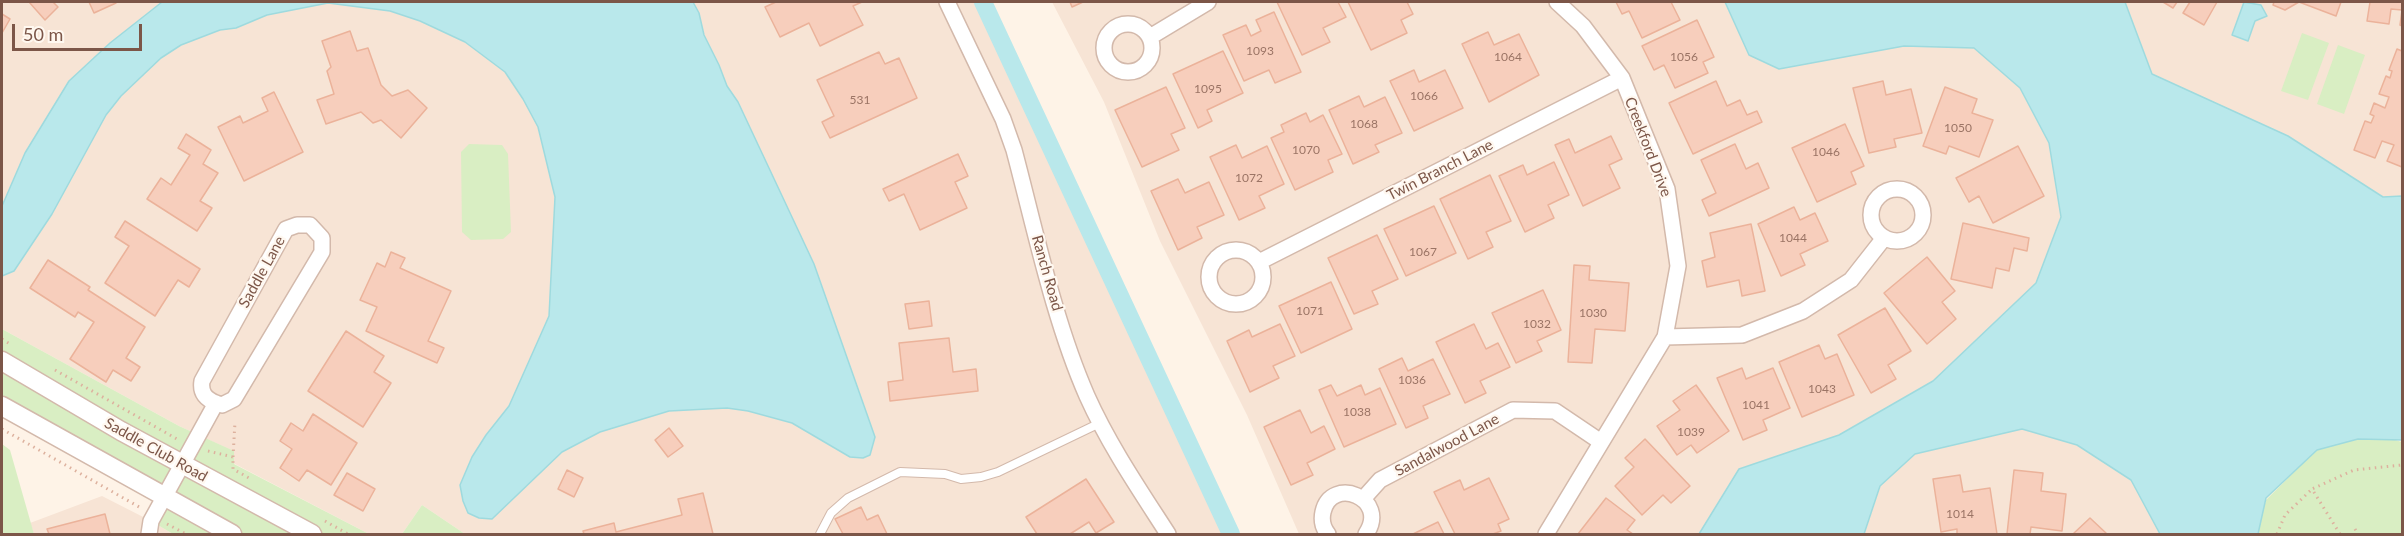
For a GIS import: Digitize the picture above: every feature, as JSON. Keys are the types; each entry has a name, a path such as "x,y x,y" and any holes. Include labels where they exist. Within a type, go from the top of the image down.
{"street":[{"name":"Ranch Road","path":"947,2 998,109 1014,150 1066,340 1077,372 1122,464 1168,534"},
{"path":"1150,37 1208,2"},
{"name":"Creekford Drive","path":"1546,534 1665,337 1678,266 1667,189 1622,78 1583,26 1557,2"},
{"name":"Twin Branch Lane","path":"1259,262 1622,78"},
{"name":"Saddle Lane","path":"297,225 310,225 322,238 322,252 234,399 222,405 216,403 205,397 202,391 202,381 286,229 297,225"},
{"path":"1665,337 1742,335 1803,311 1851,280 1884,237"},
{"name":"Saddle Club Road","path":"2,361 182,465 316,526"},
{"path":"150,534 151,521 216,403"},
{"path":"2,406 231,534"},
{"name":"Sandalwood Lane","path":"1363,499 1380,480 1513,410 1555,411 1601,442"},
{"path":"1328,534 1322,524 1322,516 1328,501 1334,496 1349,493 1363,499 1371,513 1370,528 1366,534"}],"lane":[{"path":"820,534 831,513 848,498 900,472 945,474 961,479 981,477 998,472 1100,423"}],"path":[{"path":"2,339 12,345"},
{"path":"54,369 192,448 233,457"},
{"path":"235,422 233,469 252,480"},
{"path":"2,429 186,534"},
{"path":"2277,534 2285,515 2312,489 2354,470 2403,465"},
{"path":"2312,489 2340,534"},
{"path":"316,526 348,534"},
{"path":"2355,529 2358,534"}],"shaded area":[{"path":"2,2 985,2 1232,534 465,534 422,505 402,534 369,534 233,463 233,451 179,426 2,329"},
{"path":"1052,2 1725,2 1749,55 1779,69 1904,46 1974,48 2020,88 2049,143 2132,480 2160,534 1299,534 1247,415 1160,241 1104,102"},
{"path":"2125,2 2402,2 2402,196 2383,197 2288,136 2152,74"},
{"path":"102,496 173,534 34,534 30,523"}],"green space":[{"path":"2302,33 2329,43 2308,100 2281,91"},
{"path":"2338,45 2365,55 2344,114 2317,104"},
{"path":"469,144 502,145 508,154 511,232 503,239 471,240 462,232 461,152"},
{"path":"2,329 179,426 234,451 234,464 369,534 173,534 151,521 164,497 2,406"},
{"path":"2397,438 2395,440 2402,442 2402,534 2257,534 2266,500 2316,450 2357,439"},
{"path":"2,444 10,450 34,534 2,534"},
{"path":"422,505 465,534 402,534"}],"water":[{"path":"162,2 693,2 699,13 704,35 727,86 738,102 814,264 875,437 870,455 863,458 850,457 792,423 748,411 727,408 669,411 600,432 562,452 492,519 479,518 468,513 460,485 472,457 509,406 549,316 555,197 538,127 505,72 465,42 420,21 390,11 328,3 267,15 236,28 220,30 181,45 161,58 121,96 106,115 52,214 14,271 2,276 2,206 25,153 69,81 110,43"},
{"path":"1725,2 2125,2 2152,74 2288,136 2383,197 2402,196 2402,440 2358,439 2317,450 2266,498 2258,534 2160,534 2131,480 2077,445 2022,429 1915,454 1880,486 1864,534 1699,534 1739,469 1839,435 1933,381 2036,283 2061,217 2049,143 2020,88 1974,48 1904,46 1779,69 1749,55"},
{"path":"2244,2 2261,5 2267,16 2255,21 2248,41 2232,35"}],"building":[{"path":"29,2 53,2 58,7 45,20"},
{"path":"89,2 115,2 116,3 94,13"},
{"path":"776,2 862,2 853,6 863,25 820,46 809,23 780,37 765,7"},
{"path":"1070,2 1083,2 1072,7"},
{"path":"1277,2 1338,2 1346,17 1323,28 1330,42 1302,55"},
{"path":"1348,2 1407,2 1413,14 1401,20 1407,33 1371,50"},
{"path":"1616,2 1671,2 1680,20 1642,38 1629,11 1622,14"},
{"path":"2163,2 2177,2 2173,8"},
{"path":"2190,2 2217,2 2204,25 2183,13"},
{"path":"2274,2 2299,2 2285,10 2273,5"},
{"path":"2299,2 2341,2 2336,16"},
{"path":"2370,2 2402,2 2402,10 2391,9 2389,24 2367,21"},
{"path":"1274,12 1301,72 1275,83 1269,70 1244,81 1223,35 1246,25 1251,36 1261,31 1256,20"},
{"path":"2,14 10,19 2,33"},
{"path":"1697,20 1714,57 1703,62 1708,73 1675,88 1664,65 1654,70 1642,46"},
{"path":"350,31 357,51 368,48 381,85 392,96 408,90 427,108 401,138 381,120 373,123 361,112 326,124 317,100 334,94 327,71 331,67 322,41"},
{"path":"1488,32 1494,45 1519,34 1539,75 1489,102 1462,44"},
{"path":"2397,49 2402,51 2402,167 2387,161 2394,145 2382,141 2375,158 2354,150 2365,121 2371,123 2374,116 2370,114 2374,103 2385,108 2389,97 2379,94 2386,76 2390,78 2392,71 2389,70"},
{"path":"1223,51 1243,93 1207,110 1212,121 1198,128 1173,74"},
{"path":"879,52 885,64 899,58 917,98 830,138 822,122 834,116 817,80"},
{"path":"1414,70 1419,82 1445,70 1463,108 1414,131 1390,81"},
{"path":"1716,81 1727,106 1740,100 1747,115 1757,111 1762,122 1693,154 1669,103"},
{"path":"1883,81 1886,95 1911,89 1922,133 1894,139 1896,147 1869,153 1853,88"},
{"path":"1166,87 1185,128 1171,134 1179,150 1142,167 1115,110"},
{"path":"1945,87 1977,99 1972,113 1993,120 1979,157 1949,146 1946,154 1923,146"},
{"path":"274,92 303,152 244,181 218,127 240,116 243,123 268,111 262,98"},
{"path":"1359,96 1364,107 1385,97 1402,133 1375,145 1379,152 1353,164 1329,110"},
{"path":"1306,113 1310,122 1323,115 1342,154 1328,160 1333,172 1295,190 1271,138 1284,132 1281,125"},
{"path":"1845,124 1864,166 1851,172 1856,184 1817,202 1792,148"},
{"path":"186,134 211,150 203,164 218,173 200,201 212,208 197,231 147,199 161,178 171,185 190,155 178,148"},
{"path":"1611,136 1622,159 1609,165 1620,188 1583,206 1555,145 1569,139 1575,153"},
{"path":"1735,144 1746,169 1758,163 1769,188 1709,216 1702,200 1716,193 1701,160"},
{"path":"1236,145 1242,158 1267,146 1284,184 1259,196 1265,208 1239,220 1210,157"},
{"path":"2018,146 2044,196 1993,223 1979,196 1969,202 1956,178"},
{"path":"958,154 968,176 955,182 967,208 920,230 904,194 889,201 883,189"},
{"path":"1554,162 1569,195 1548,205 1554,218 1525,232 1499,176 1523,165 1527,175"},
{"path":"1490,175 1511,221 1486,232 1493,247 1468,259 1440,199"},
{"path":"1178,179 1185,193 1209,182 1224,215 1197,227 1202,238 1178,250 1151,191"},
{"path":"1434,206 1456,253 1406,276 1384,229"},
{"path":"1794,207 1800,220 1815,213 1828,241 1800,254 1805,265 1781,276 1758,224"},
{"path":"125,221 200,269 189,287 178,280 155,316 105,283 129,246 115,237"},
{"path":"1963,223 2029,238 2027,251 2014,248 2009,271 1996,268 1992,288 1951,279"},
{"path":"1751,224 1765,291 1742,296 1739,280 1707,287 1702,261 1715,257 1710,233"},
{"path":"1377,235 1398,279 1372,291 1378,304 1354,314 1328,258"},
{"path":"391,252 405,258 400,268 451,291 428,341 444,348 437,363 366,331 377,307 360,300 377,263 385,267"},
{"path":"1927,257 1955,291 1942,302 1956,319 1927,344 1884,293"},
{"path":"48,260 90,287 88,290 145,327 126,358 140,367 131,381 113,370 106,382 70,359 94,322 78,312 75,317 30,288"},
{"path":"1574,265 1590,266 1589,280 1629,283 1625,331 1595,329 1592,363 1568,362"},
{"path":"1331,282 1352,329 1301,353 1279,306"},
{"path":"1543,290 1561,330 1537,341 1542,351 1516,363 1492,313"},
{"path":"929,301 932,326 909,329 905,304"},
{"path":"1885,308 1911,351 1888,365 1896,379 1871,393 1838,335"},
{"path":"1280,324 1295,356 1273,366 1279,378 1250,392 1227,341 1249,330 1252,337"},
{"path":"1474,324 1486,349 1498,343 1510,367 1480,381 1486,393 1465,403 1436,342"},
{"path":"346,331 384,356 374,372 391,383 363,427 308,391"},
{"path":"949,338 953,372 976,369 978,391 890,401 888,382 903,380 899,343"},
{"path":"1819,345 1825,359 1837,354 1854,395 1802,417 1779,362"},
{"path":"1402,358 1408,371 1433,359 1450,394 1423,406 1428,418 1406,428 1379,369"},
{"path":"1742,368 1746,379 1773,368 1790,408 1763,420 1767,430 1743,440 1717,378"},
{"path":"1331,385 1337,396 1361,385 1365,395 1380,388 1396,424 1344,447 1319,390"},
{"path":"1696,385 1729,431 1697,453 1691,445 1677,455 1657,426 1680,410 1673,401"},
{"path":"1300,410 1311,433 1324,426 1335,449 1307,463 1313,475 1291,485 1264,427"},
{"path":"313,414 357,443 331,485 307,470 299,481 280,468 292,449 280,441 291,423 303,431"},
{"path":"669,428 683,446 668,457 655,440"},
{"path":"1645,439 1690,486 1671,503 1663,495 1642,515 1615,486 1634,467 1625,458"},
{"path":"567,470 583,478 574,497 558,489"},
{"path":"2014,470 2043,473 2041,491 2066,494 2062,531 2031,527 2030,534 2007,534"},
{"path":"347,473 375,489 363,511 334,495"},
{"path":"1960,475 1963,492 1990,488 1997,534 1957,534 1957,529 1941,532 1933,479"},
{"path":"1489,478 1509,519 1498,524 1501,531 1493,534 1455,534 1434,492 1460,480 1464,490"},
{"path":"1086,479 1114,522 1096,533 1089,522 1070,534 1037,534 1026,517"},
{"path":"703,493 713,534 584,534 583,531 614,523 616,532 682,515 678,499"},
{"path":"1606,498 1635,520 1627,530 1633,534 1578,534"},
{"path":"861,507 867,520 878,515 887,534 843,534 835,519"},
{"path":"105,514 110,534 49,534 47,529"},
{"path":"2090,518 2107,534 2073,534"},
{"path":"1438,522 1444,534 1413,534"}],"waterway":[{"path":"983,2 1231,534"}]}
